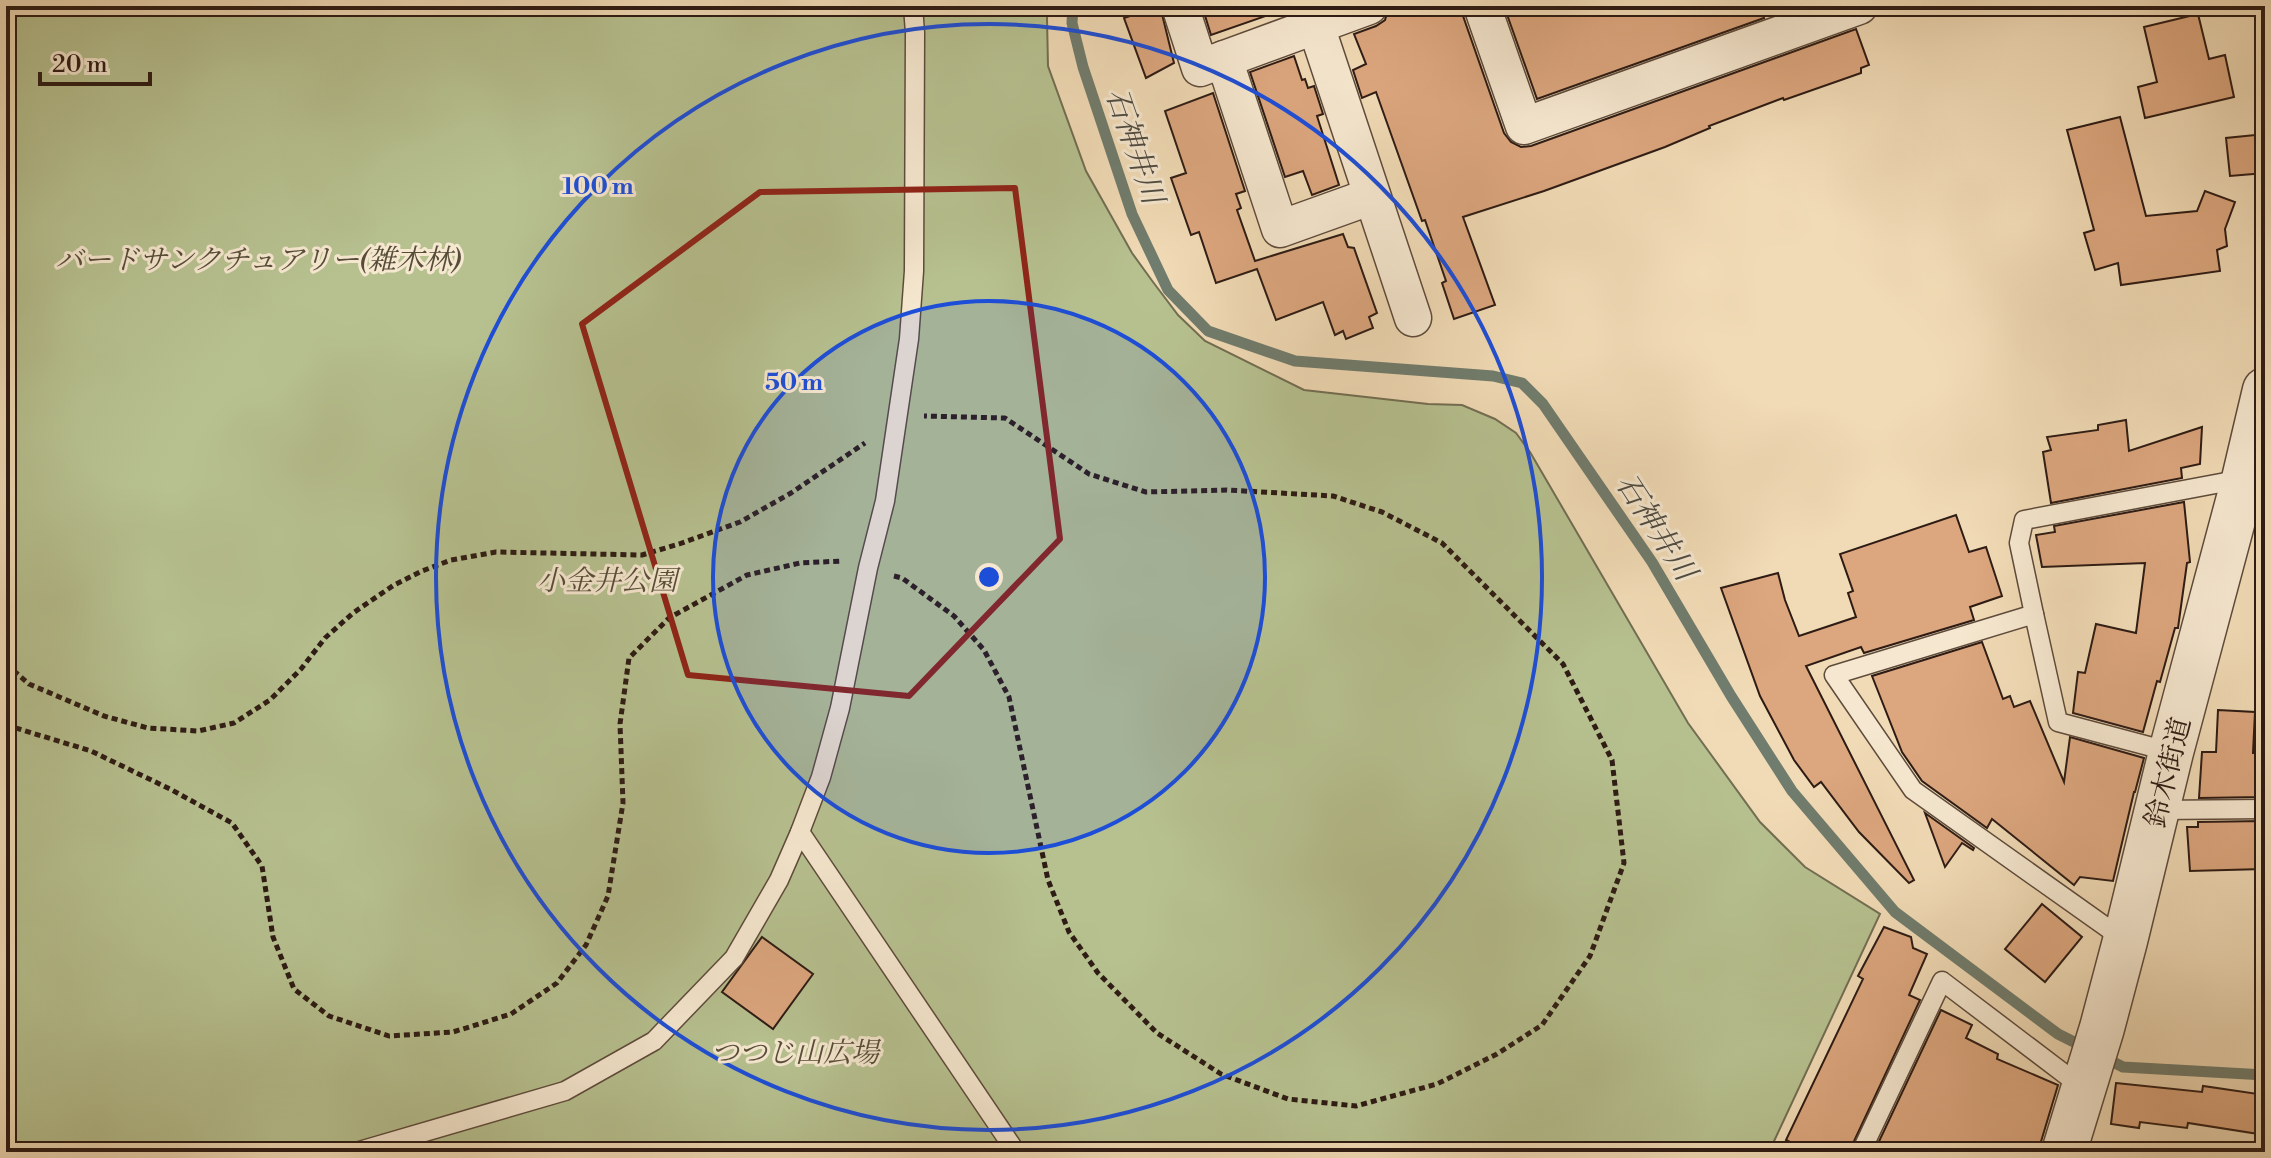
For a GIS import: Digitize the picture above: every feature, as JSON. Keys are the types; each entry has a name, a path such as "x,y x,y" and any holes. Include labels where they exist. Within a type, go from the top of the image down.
{"street":[{"path":"1180,6 1200,68 1369,6"},
{"path":"1482,6 1524,126 1859,6"},
{"path":"1316,26 1413,318"},
{"path":"1224,59 1280,229 1372,196"},
{"name":"鈴木街道","path":"2064,1152 2125,941 2265,390"}],"lane":[{"path":"356,1152 565,1091 654,1041 734,958 779,880 821,777 840,708 885,501 907,354 914,271 913,6"},
{"path":"2171,752 2058,722 2019,543 2024,520 2244,479"},
{"path":"2034,614 1834,675 1913,790 2125,941"},
{"path":"2158,810 2265,809"},
{"path":"800,832 1016,1152"},
{"path":"1861,1152 1942,981 2085,1082"}],"highlighted area":[{"path":"1015,188 1060,539 909,696 688,675 582,324 760,192"}],"green space":[{"name":"小金井公園","path":"6,6 1049,6 1048,66 1086,171 1132,253 1178,315 1205,341 1304,390 1462,405 1495,419 1516,433 1688,723 1760,822 1805,867 1880,914 1769,1152 6,1152"}],"building":[{"path":"1160,6 1174,63 1146,78 1124,18"},
{"path":"1202,6 1280,6 1280,11 1211,35"},
{"path":"1389,6 1462,6 1504,133 1511,142 1521,147 1856,29 1869,65 1861,68 1861,73 1783,98 1709,126 1665,147 1463,217 1495,305 1454,319 1442,283 1446,281 1376,92 1362,98 1353,70 1366,64 1354,34 1385,20"},
{"path":"1504,6 1761,6 1764,18 1537,99"},
{"path":"2198,14 2209,59 2225,55 2234,97 2145,118 2138,87 2157,82 2144,27"},
{"path":"1294,56 1302,80 1305,79 1308,88 1314,86 1323,114 1317,116 1339,185 1312,195 1303,171 1285,177 1250,72"},
{"path":"1213,93 1245,191 1236,194 1241,208 1237,210 1255,261 1343,234 1348,247 1354,248 1377,313 1369,317 1373,328 1346,339 1343,331 1335,335 1323,302 1276,320 1257,269 1216,283 1199,232 1191,235 1171,178 1186,173 1165,111"},
{"path":"2120,117 2146,216 2197,211 2205,191 2235,202 2225,229 2227,246 2217,250 2220,271 2121,285 2118,263 2095,270 2084,233 2094,230 2067,130"},
{"path":"2265,134 2265,173 2230,176 2226,138"},
{"path":"2126,420 2129,451 2202,427 2200,464 2181,468 2182,478 2051,503 2043,452 2051,450 2047,437 2098,430 2098,425"},
{"path":"2184,502 2190,562 2187,563 2178,628 2175,628 2160,682 2157,681 2143,732 2073,713 2078,672 2085,673 2096,624 2136,633 2145,563 2042,567 2036,535 2055,532 2054,526"},
{"path":"1956,515 1969,552 1986,547 2002,596 1970,607 1974,620 1864,653 1861,647 1806,666 1914,880 1909,883 1859,832 1821,782 1814,787 1794,760 1760,696 1721,588 1778,573 1799,636 1856,617 1848,593 1853,591 1840,554"},
{"path":"1982,642 2003,699 2010,696 2014,707 2030,701 2064,782 2070,737 2144,758 2113,881 2080,877 2074,885 1992,819 1987,828 1922,781 1902,752 1872,676"},
{"path":"2218,710 2255,712 2253,753 2265,753 2262,797 2199,798 2202,752 2216,752"},
{"path":"1925,813 1973,850 1962,843 1945,867"},
{"path":"2262,821 2263,869 2190,871 2187,827 2198,827 2198,822"},
{"path":"2042,904 2082,937 2045,982 2005,949"},
{"path":"1884,927 1911,937 1913,948 1927,954 1909,995 1920,1000 1849,1152 1790,1152 1794,1144 1786,1140 1863,979 1858,976"},
{"path":"762,937 813,974 773,1029 722,992"},
{"path":"1941,1010 1972,1025 1966,1038 1998,1054 1997,1059 2058,1085 2040,1152 1874,1152"},
{"path":"2116,1083 2202,1092 2203,1086 2265,1095 2265,1135 2188,1123 2187,1128 2140,1122 2139,1128 2111,1124"}],"waterway":[{"name":"石神井川","path":"1073,6 1072,23 1083,67 1132,214 1168,290 1208,331 1295,361 1493,376 1522,383 1543,404 1652,562 1731,696 1792,791 1895,912 2058,1034 2086,1048"},
{"name":"石神井川","path":"2101,1056 2123,1067 2265,1075"}],"park label":[{"name":"バードサンクチュアリー(雑木林)","path":"258,259"},
{"name":"つつじ山広場","path":"795,1052"}]}
